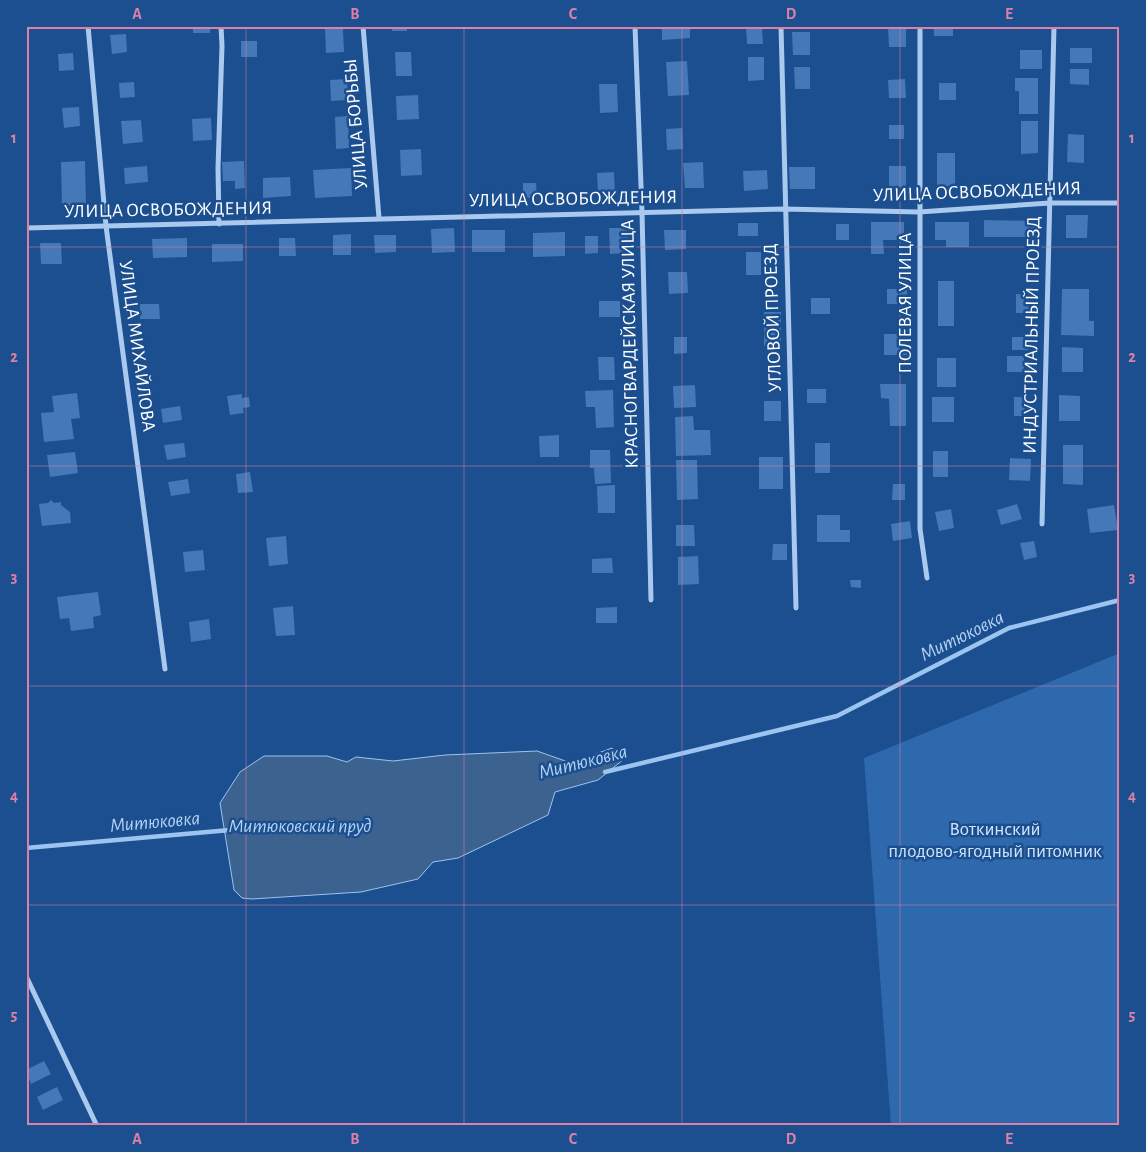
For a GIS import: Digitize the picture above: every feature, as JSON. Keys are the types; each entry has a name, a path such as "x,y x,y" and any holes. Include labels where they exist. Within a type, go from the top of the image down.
{"street":[{"name":"УЛИЦА МИХАЙЛОВА","path":"88,26 106,226 165,669"},
{"path":"219,224 218,168 221,26"},
{"name":"УЛИЦА БОРЬБЫ","path":"363,26 379,218"},
{"name":"КРАСНОГВАРДЕЙСКАЯ УЛИЦА","path":"635,26 642,212 651,600"},
{"name":"УГЛОВОЙ ПРОЕЗД","path":"781,26 784,209 796,608"},
{"name":"ПОЛЕВАЯ УЛИЦА","path":"920,26 920,529 927,578"},
{"name":"ИНДУСТРИАЛЬНЫЙ ПРОЕЗД","path":"1042,524 1054,26"},
{"name":"УЛИЦА ОСВОБОЖДЕНИЯ","path":"26,228 784,209 919,212 1120,202"},
{"path":"26,976 97,1126"}],"green space":[{"name":"Воткинский плодово-ягодный питомник","path":"1120,653 1120,1126 891,1126 864,758"}],"water":[{"name":"Митюковский пруд","path":"612,748 624,759 598,780 555,792 548,815 458,858 433,862 418,879 361,892 252,899 242,898 234,890 220,803 240,772 264,756 327,756 347,762 356,757 393,761 445,755 537,751 571,763"}],"building":[{"path":"193,26 210,26 210,33 193,33"},
{"path":"392,26 407,26 407,31 392,31"},
{"path":"662,26 690,26 690,38 662,40"},
{"path":"746,26 762,26 763,44 747,44"},
{"path":"906,26 906,47 889,47 888,27"},
{"path":"934,26 953,26 953,36 934,36"},
{"path":"325,29 343,29 344,52 326,53"},
{"path":"792,32 810,32 810,55 793,55"},
{"path":"126,34 127,52 112,54 110,35"},
{"path":"241,41 257,41 257,57 241,57"},
{"path":"1070,48 1092,48 1092,63 1070,63"},
{"path":"1020,50 1042,50 1042,69 1020,69"},
{"path":"395,52 411,52 412,76 396,76"},
{"path":"73,53 74,70 59,71 58,54"},
{"path":"748,57 764,57 764,80 748,81"},
{"path":"687,61 689,95 668,96 666,62"},
{"path":"794,67 810,67 810,89 795,89"},
{"path":"1070,69 1089,69 1089,85 1070,84"},
{"path":"1015,78 1038,78 1038,114 1019,114 1019,91 1015,91"},
{"path":"347,79 348,100 331,101 330,80"},
{"path":"905,79 906,98 889,98 888,80"},
{"path":"134,82 135,97 120,98 119,83"},
{"path":"939,83 956,83 956,100 939,100"},
{"path":"599,84 617,84 618,112 600,113"},
{"path":"418,95 419,119 397,120 396,96"},
{"path":"79,107 80,126 64,128 62,108"},
{"path":"348,116 349,148 336,149 335,117"},
{"path":"211,118 212,140 193,141 192,119"},
{"path":"141,120 143,142 123,144 121,121"},
{"path":"1021,121 1038,121 1038,153 1021,154"},
{"path":"889,125 904,125 904,139 889,139"},
{"path":"682,128 683,149 667,150 666,129"},
{"path":"1068,134 1084,135 1084,163 1067,162"},
{"path":"421,149 422,175 401,176 400,150"},
{"path":"937,153 955,153 955,186 937,186"},
{"path":"85,161 86,206 62,206 61,162"},
{"path":"244,161 245,188 235,189 235,181 223,181 222,162"},
{"path":"703,162 704,188 685,188 683,163"},
{"path":"147,166 148,182 125,184 124,168"},
{"path":"889,166 906,166 906,187 889,187"},
{"path":"789,167 815,167 815,189 790,189"},
{"path":"351,168 352,196 315,198 313,170"},
{"path":"767,170 768,189 744,191 743,171"},
{"path":"614,172 615,193 598,193 597,173"},
{"path":"290,177 291,196 263,198 263,178"},
{"path":"523,183 536,183 537,198 523,198"},
{"path":"1066,215 1088,215 1087,238 1066,238"},
{"path":"984,220 1036,221 1036,237 984,237"},
{"path":"871,222 904,222 904,240 883,240 884,254 871,254"},
{"path":"935,222 969,222 969,247 946,247 946,240 935,240"},
{"path":"738,223 758,223 758,236 738,236"},
{"path":"836,224 849,224 849,240 836,240"},
{"path":"454,228 455,252 432,253 431,229"},
{"path":"609,228 628,228 629,253 610,254"},
{"path":"472,230 505,230 505,252 472,252"},
{"path":"664,230 686,230 686,249 665,250"},
{"path":"565,232 565,256 533,257 533,233"},
{"path":"351,234 351,255 333,255 333,235"},
{"path":"374,235 396,235 396,252 375,253"},
{"path":"585,236 598,236 598,253 585,254"},
{"path":"187,238 187,257 153,258 152,239"},
{"path":"279,238 295,238 296,256 279,256"},
{"path":"40,243 61,243 62,264 41,264"},
{"path":"212,244 243,244 243,261 212,262"},
{"path":"746,252 761,252 761,275 746,275"},
{"path":"668,272 687,272 688,293 669,294"},
{"path":"938,281 954,281 954,326 938,326"},
{"path":"887,289 907,289 907,304 887,304"},
{"path":"1062,289 1089,289 1089,321 1094,321 1094,336 1061,335"},
{"path":"1016,294 1032,294 1032,313 1016,313"},
{"path":"811,298 830,298 830,314 811,314"},
{"path":"599,301 620,301 620,317 599,317"},
{"path":"140,304 159,304 160,319 140,319"},
{"path":"764,312 781,312 781,346 764,346"},
{"path":"884,334 907,334 907,355 884,355"},
{"path":"674,337 687,337 687,353 674,354"},
{"path":"1012,337 1028,337 1028,350 1012,350"},
{"path":"1062,347 1083,348 1083,372 1062,372"},
{"path":"1007,356 1024,356 1024,372 1007,372"},
{"path":"598,357 614,357 615,380 599,380"},
{"path":"937,358 956,358 956,387 937,387"},
{"path":"880,384 906,384 906,426 890,426 889,399 881,398"},
{"path":"695,385 696,407 674,408 673,386"},
{"path":"807,389 826,389 826,403 807,403"},
{"path":"613,390 614,427 596,428 595,407 586,407 585,391"},
{"path":"77,393 80,418 71,419 74,439 44,442 41,413 54,412 52,396"},
{"path":"242,394 242,398 249,397 250,407 243,408 244,413 230,415 227,396"},
{"path":"1059,395 1080,396 1080,421 1059,421"},
{"path":"932,397 954,397 954,422 932,422"},
{"path":"1014,397 1028,397 1028,416 1014,416"},
{"path":"764,401 781,401 781,421 764,421"},
{"path":"180,406 182,420 163,423 161,409"},
{"path":"693,416 694,430 710,430 711,455 676,456 675,417"},
{"path":"559,435 559,457 540,457 539,436"},
{"path":"184,443 186,457 167,460 164,445"},
{"path":"815,443 830,443 830,473 815,473"},
{"path":"1063,445 1083,445 1083,485 1063,484"},
{"path":"590,450 610,450 611,483 595,484 594,468 590,468"},
{"path":"933,451 948,451 948,477 933,477"},
{"path":"75,452 78,473 50,477 47,455"},
{"path":"759,457 783,457 783,489 759,489"},
{"path":"1010,458 1031,459 1030,481 1009,480"},
{"path":"676,460 697,460 698,499 677,500"},
{"path":"250,472 253,492 238,493 236,474"},
{"path":"188,479 190,493 171,496 168,482"},
{"path":"893,484 905,484 905,500 892,500"},
{"path":"615,485 615,513 598,513 597,486"},
{"path":"51,500 54,503 61,502 61,505 70,512 71,523 42,526 39,504 48,503"},
{"path":"1017,504 1022,519 1001,525 997,510"},
{"path":"1114,505 1118,530 1090,533 1087,509"},
{"path":"951,509 954,528 939,531 935,512"},
{"path":"817,515 840,515 840,530 850,530 850,542 817,542"},
{"path":"910,521 912,538 893,541 891,524"},
{"path":"676,525 694,525 695,546 676,546"},
{"path":"286,536 288,564 269,566 266,538"},
{"path":"1034,541 1037,557 1024,560 1020,543"},
{"path":"773,544 787,544 787,560 772,560"},
{"path":"203,550 205,570 185,572 183,552"},
{"path":"698,556 699,584 678,585 678,557"},
{"path":"612,558 613,573 592,573 592,559"},
{"path":"850,580 861,580 861,588 851,587"},
{"path":"98,592 101,615 93,617 94,628 71,631 69,618 60,619 57,597"},
{"path":"293,606 295,635 276,636 273,608"},
{"path":"617,607 617,623 596,623 596,608"},
{"path":"209,619 211,639 191,642 189,622"},
{"path":"44,1061 51,1074 31,1084 26,1070"},
{"path":"57,1087 63,1100 43,1110 37,1097"}],"waterway":[{"name":"Митюковка","path":"605,772 837,716 1009,628 1120,600"},
{"name":"Митюковка","path":"26,848 230,830"}]}
